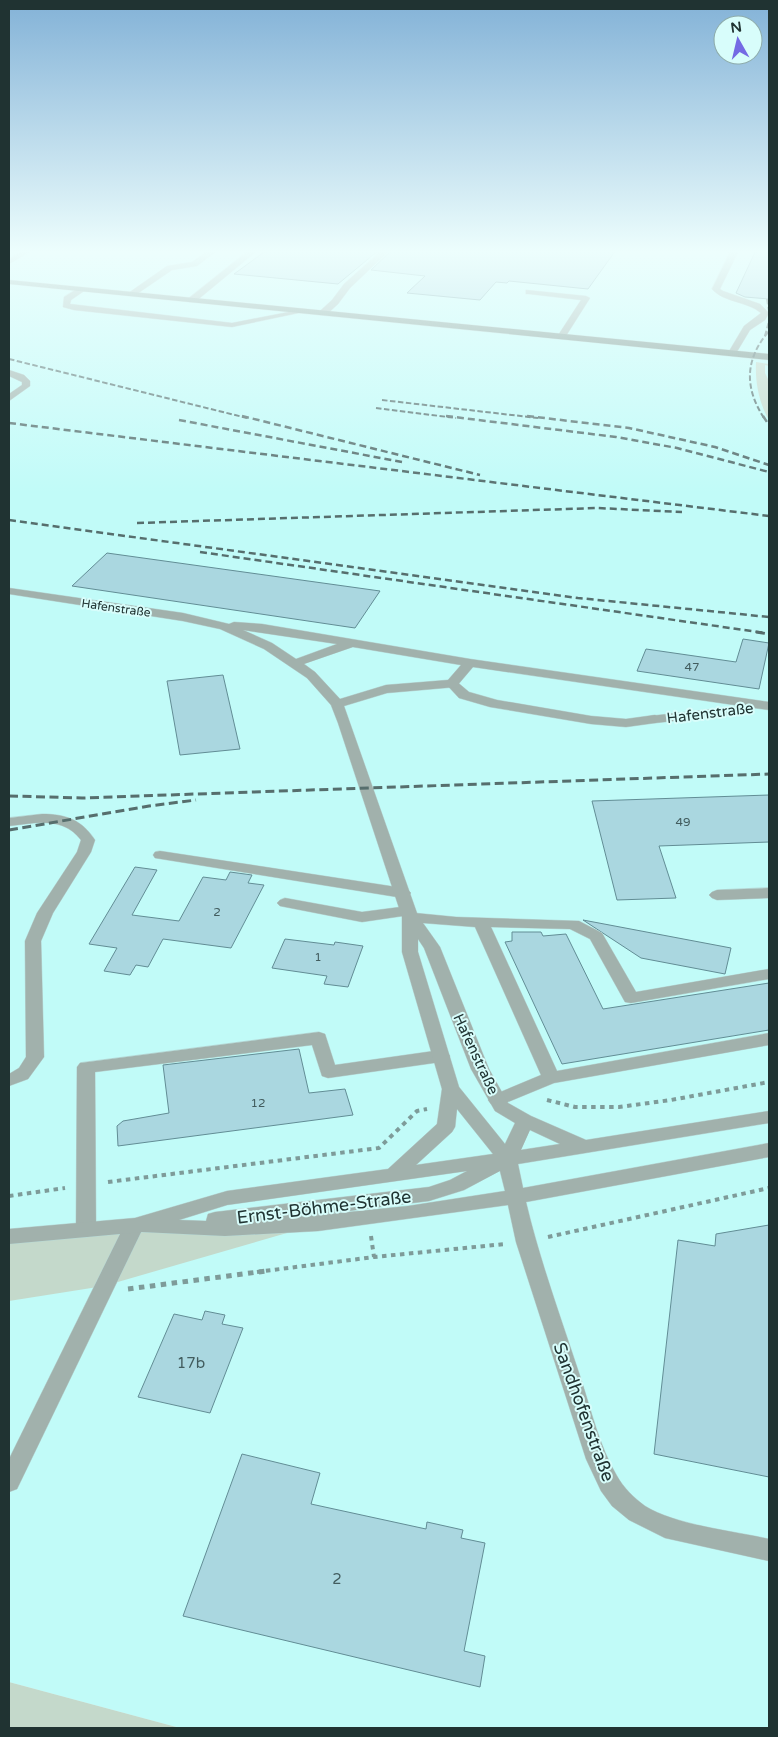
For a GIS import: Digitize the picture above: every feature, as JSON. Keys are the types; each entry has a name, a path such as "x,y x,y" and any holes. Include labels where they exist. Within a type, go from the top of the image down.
{"main road":[{"path":"532,331 734,351 769,352"},
{"path":"734,351 769,357"}],"street":[{"path":"734,351 745,331"},
{"path":"9,373 21,377 26,382 26,386 9,398"},
{"name":"Hafenstraße","path":"9,592 183,617 224,626 262,628 470,663 769,706 655,719"},
{"name":"Hafenstraße","path":"224,626 268,646 296,663 325,689 337,704 410,914 432,947 466,1036 497,1100 501,1107 525,1121 585,1147"},
{"path":"296,663 354,642"},
{"path":"337,704 386,689 452,684 470,663"},
{"path":"452,684 464,695 495,704 626,724 655,719"},
{"name":"Hafenstraße","path":"655,719 668,709 670,692"},
{"path":"9,822 55,818 72,822 83,831 88,840 84,852 45,913 33,941 36,1056 27,1071 15,1079 9,1080"},
{"path":"160,855 403,893"},
{"path":"717,894 769,894"},
{"path":"285,903 362,917 410,914 456,922 573,924 596,936 631,998 769,974"},
{"name":"Hafenstraße","path":"394,1174 446,1127 450,1097 441,1056 410,952 410,914"},
{"path":"481,923 551,1078"},
{"path":"86,1230 86,1067 319,1038 328,1072 441,1056"},
{"path":"497,1100 551,1078 769,1039"},
{"name":"Hafenstraße","path":"450,1097 507,1159"},
{"name":"Ernst-Böhme-Straße","path":"134,1226 226,1198 507,1159 769,1117"},
{"path":"514,1197 507,1159 525,1121"},
{"name":"Ernst-Böhme-Straße","path":"134,1226 225,1229 318,1224 514,1197 769,1150"},
{"name":"Ernst-Böhme-Straße","path":"9,1237 246,1217 429,1194 457,1185 507,1159"},
{"name":"Sandhofenstraße","path":"514,1197 526,1242 597,1459 609,1484 620,1499 637,1513 665,1527 769,1550"},
{"path":"9,1482 134,1226"}],"path":[{"path":"543,1099 575,1107 619,1107 769,1082"},
{"path":"9,1196 379,1148 417,1111 450,1097"},
{"path":"102,1292 374,1257 526,1242 769,1188"}],"shaded area":[{"path":"9,331 769,331 769,1728 180,1728 9,1682"}],"green space":[{"path":"756,362 769,364 769,366 765,365 765,373 769,381 769,420 758,392"},
{"path":"318,1224 104,1286 9,1301 9,1237 134,1226"},
{"path":"9,1682 180,1728 9,1728"}],"building":[{"path":"107,553 380,591 355,628 72,586"},
{"path":"743,639 769,643 759,689 637,671 646,649 736,662"},
{"path":"223,675 240,749 180,755 167,681"},
{"path":"769,795 769,842 659,846 676,898 617,900 592,801"},
{"path":"135,867 157,870 132,915 179,921 203,877 226,880 230,872 252,875 248,883 264,885 231,948 163,939 148,967 136,965 130,975 104,971 117,948 89,944"},
{"path":"583,920 731,948 725,974 641,958"},
{"path":"512,932 541,932 543,936 566,934 603,1009 769,983 769,1030 562,1064 505,942 512,941"},
{"path":"285,939 334,945 335,942 363,946 348,987 324,984 327,976 272,968"},
{"path":"299,1049 309,1093 345,1089 353,1115 118,1146 117,1126 123,1121 169,1113 163,1065"},
{"path":"769,1225 769,1477 654,1454 678,1240 715,1246 716,1234"},
{"path":"205,1311 225,1315 222,1324 243,1328 210,1413 138,1397 174,1314 202,1320"},
{"path":"242,1454 320,1473 311,1504 426,1529 427,1522 463,1530 461,1538 485,1543 464,1651 485,1656 480,1687 183,1616"}],"railway":[{"path":"765,336 766,331"},
{"path":"764,418 757,407 753,395 750,373 755,352 769,331"},
{"path":"9,359 247,418"},
{"path":"382,400 538,418"},
{"path":"376,408 456,418"},
{"path":"242,416 480,475"},
{"path":"446,416 616,437 677,448 769,472"},
{"path":"527,416 629,428 715,447 769,465"},
{"path":"763,416 769,425"},
{"path":"179,420 402,462"},
{"path":"9,423 769,516"},
{"path":"137,523 597,508 682,512"},
{"path":"9,520 578,598 769,617"},
{"path":"200,552 765,633"},
{"path":"756,632 769,634"},
{"path":"9,796 82,798 769,774"},
{"path":"9,830 149,806 196,800"}]}
